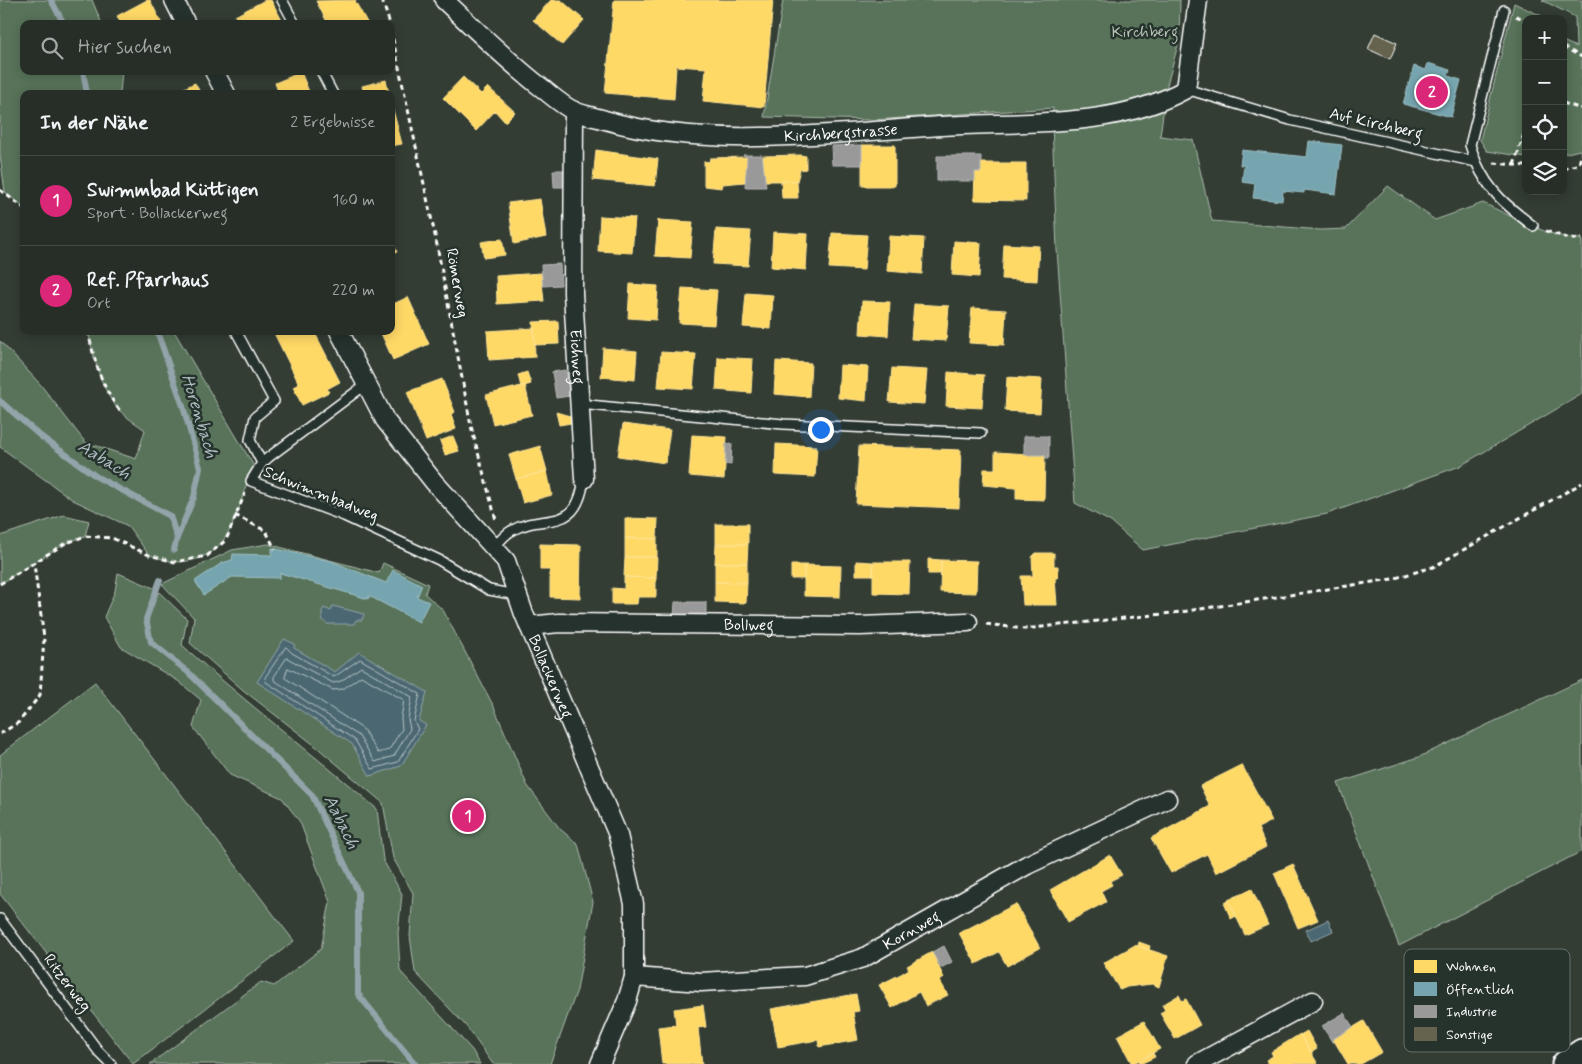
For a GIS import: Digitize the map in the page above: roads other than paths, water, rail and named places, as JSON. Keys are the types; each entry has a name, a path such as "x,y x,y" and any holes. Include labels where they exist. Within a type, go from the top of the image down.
{"main road":[{"path":"1565,1064 1582,1052"}],"street":[{"path":"174,0 184,20"},
{"name":"Kirchbergstrasse","path":"444,0 517,68 574,111 627,126 695,136 801,135 964,125 1052,123 1125,113 1166,100 1186,89"},
{"path":"1186,89 1198,0"},
{"path":"216,75 224,90"},
{"name":"Eichweg","path":"574,111 573,293 584,479"},
{"name":"Bollackerweg","path":"341,335 365,385 385,420 434,482 498,544 529,626 618,834 634,904 634,977 627,1002 600,1064"},
{"name":"Bollweg","path":"529,626 559,623 860,626 968,622"},
{"name":"Kornweg","path":"634,977 701,982 805,976 863,958 1027,865 1166,799"},
{"path":"1197,1064 1313,1001"}],"lane":[{"path":"282,0 293,20"},
{"path":"1504,10 1470,145 1483,178 1502,203 1533,226"},
{"path":"323,75 331,90"},
{"name":"Auf Kirchberg","path":"1186,89 1290,120 1476,162"},
{"path":"238,335 274,401 256,418 250,440 262,463"},
{"name":"Schwimmbadweg","path":"365,385 262,463 251,481 344,516 440,560 489,590 517,595"},
{"path":"580,404 783,424 981,433"},
{"name":"Eichweg","path":"498,544 510,531 527,525 561,519 581,498 584,479"},
{"name":"Ritzerweg","path":"0,919 99,1052 111,1064"}],"water":[{"path":"333,606 364,614 362,620 356,620 354,624 327,624 322,619 322,611 324,608 331,611"},
{"path":"284,639 295,644 294,648 335,672 359,652 427,692 419,721 426,725 401,766 370,776 352,744 257,682"},
{"path":"1328,920 1333,931 1311,941 1306,930"}],"waterway":[{"name":"Horenbach","path":"51,0 62,20"},
{"name":"Horenbach","path":"84,75 86,90"},
{"name":"Horenbach","path":"158,335 183,406 200,468 194,497 177,538"},
{"name":"Aabach","path":"0,401 39,435 97,477 170,516 177,538 174,550"},
{"name":"Aabach","path":"160,580 146,619 151,642 189,673 312,795 358,892 358,994 415,1064"}],"place":[{"name":"Ref. Pfarrhaus","path":"1432,92"},
{"name":"Swimmbad Küttigen","path":"468,816"}],"park label":[{"name":"Kirchberg","path":"1145,32"}]}
